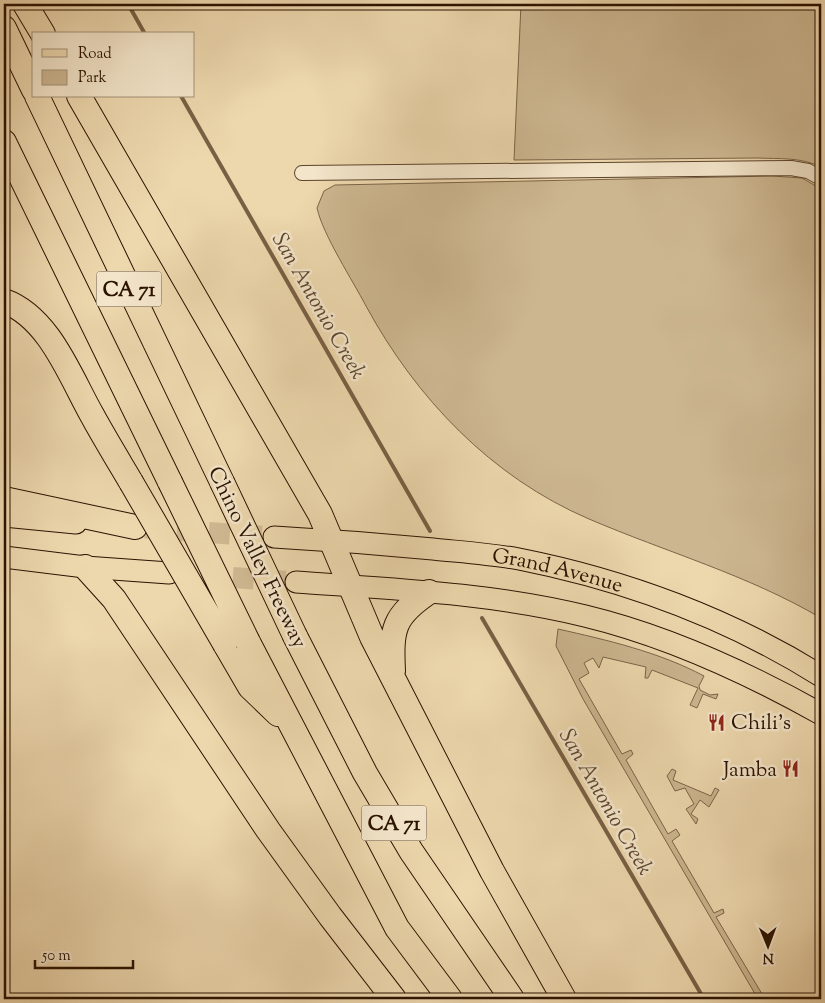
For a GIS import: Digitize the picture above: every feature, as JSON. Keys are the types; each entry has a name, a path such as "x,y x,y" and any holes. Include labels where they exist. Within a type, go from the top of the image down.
{"highway":[{"path":"25,4 41,32"},
{"path":"4,28 32,86"},
{"name":"Chino Valley Freeway","path":"38,98 295,636 369,781 411,851 512,999"},
{"path":"80,98 320,514 350,586 393,678 492,871 564,999"},
{"name":"CA 71","path":"4,142 170,482 237,643 290,725 397,928 450,999"},
{"path":"4,301 15,305 35,322 56,349 131,482 237,643"},
{"path":"4,499 139,527"},
{"path":"84,567 114,599 268,830 330,916 394,999"},
{"path":"393,678 392,637 396,623 405,609 429,592"}],"main road":[{"path":"4,516 139,527"},
{"name":"Grand Avenue","path":"274,537 488,554 558,568 658,598 740,631 821,676"},
{"path":"4,558 84,567 169,573"},
{"name":"Grand Avenue","path":"296,582 429,592 515,602 586,616 669,642 746,674 821,714"}],"street":[{"path":"302,173 792,168 808,171 821,178"}],"green space":[{"path":"521,4 821,4 821,167 798,160 757,158 514,160"},
{"path":"772,176 802,178 821,189 821,618 736,576 618,531 553,502 520,481 489,457 433,403 408,372 386,340 339,258 325,231 317,208 324,191 335,185"},
{"path":"558,629 614,642 669,660 704,676 699,686 700,690 710,695 718,694 716,699 703,694 697,708 690,705 698,688 652,670 648,678 645,678 646,667 603,657 599,668 593,658 584,663 589,673 579,679 622,754 631,750 633,754 626,760 668,834 676,829 680,835 672,841 714,913 723,909 724,913 716,917 765,999 758,999 583,699 556,646"},
{"path":"672,769 676,771 673,780 711,796 715,788 719,790 709,807 700,800 691,814 698,819 696,824 686,809 694,804 685,788 675,791 667,776"}],"waterway":[{"name":"San Antonio Creek","path":"128,4 144,32"},
{"name":"San Antonio Creek","path":"182,98 430,531"},
{"name":"San Antonio Creek","path":"482,618 704,999"}],"tunnel":[{"path":"145,528 274,537"},
{"path":"169,573 296,582"}],"place":[{"name":"Chili's","path":"717,722"},
{"name":"Jamba","path":"791,769"}]}
